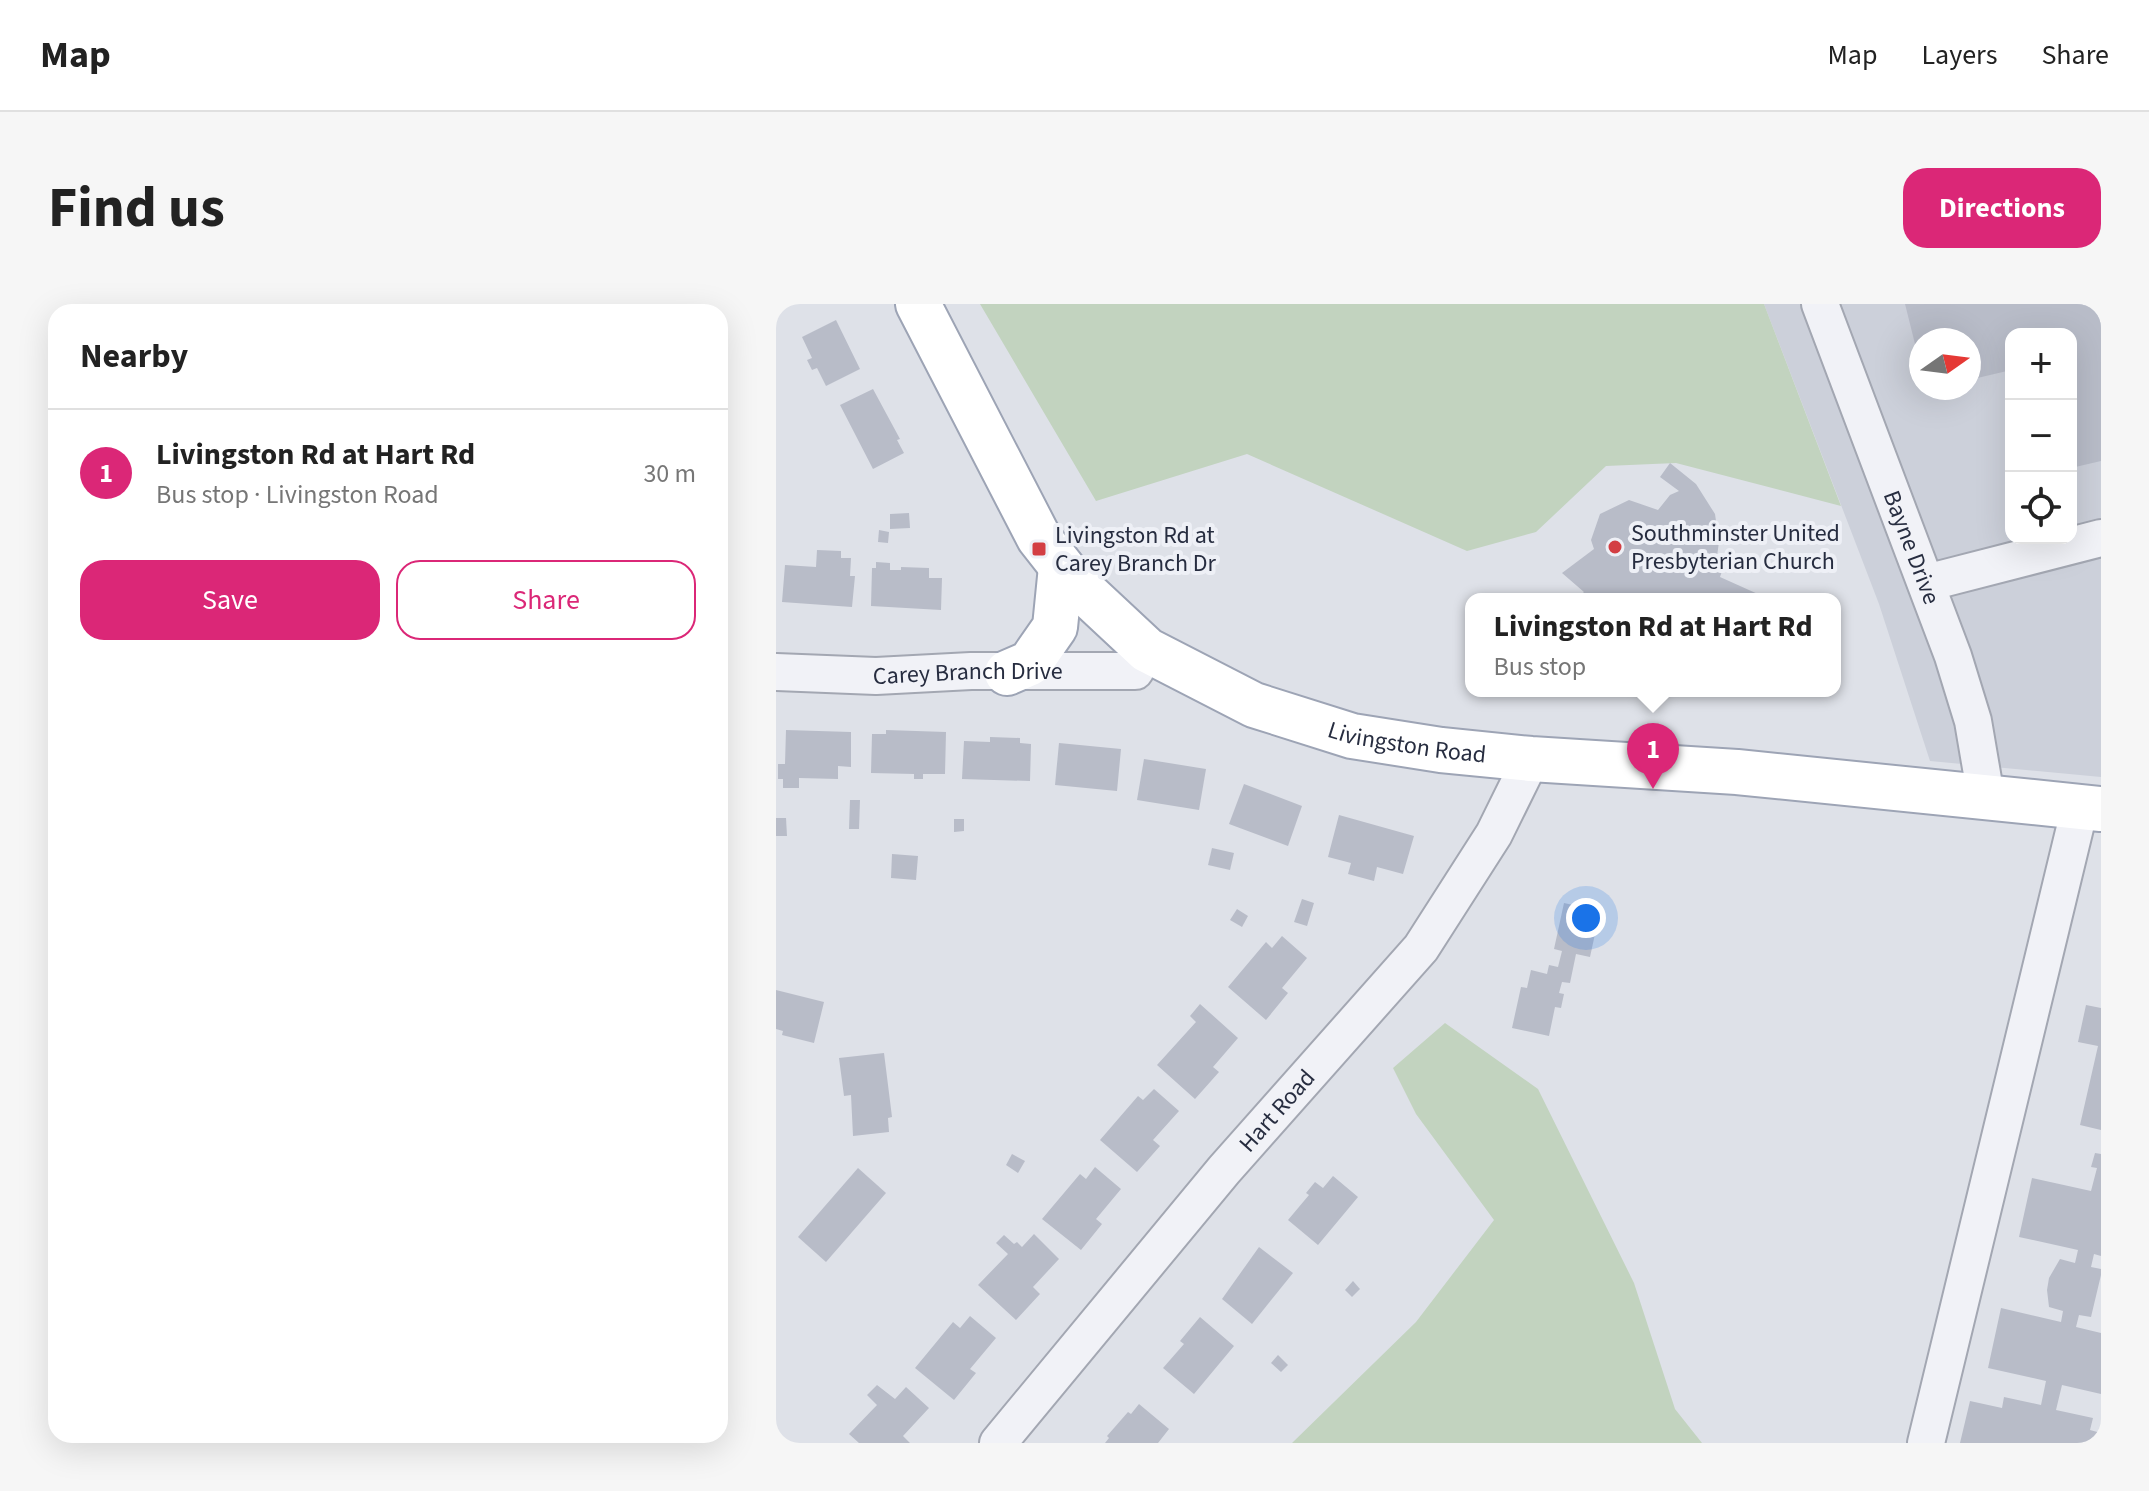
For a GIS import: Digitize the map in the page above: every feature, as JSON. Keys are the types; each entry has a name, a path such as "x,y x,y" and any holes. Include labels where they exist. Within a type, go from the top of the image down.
{"main road":[{"name":"Livingston Road","path":"918,304 1024,511 1061,567 1147,650 1254,705 1320,728 1441,750 1737,772 2091,808"},
{"path":"1007,673 1030,663 1055,627 1061,567"}],"street":[{"name":"Bayne Drive","path":"1820,304 1953,656 1973,721 1986,797"},
{"path":"1926,583 2101,538"},
{"name":"Carey Branch Drive","path":"776,672 876,676 971,671 1135,671 1147,650"},
{"name":"Hart Road","path":"998,1443 1215,1181 1421,948 1494,834 1531,759"},
{"path":"1926,1443 2091,808"}],"shaded area":[{"path":"1764,304 2101,304 2101,777 1930,761 1879,604"}],"green space":[{"path":"980,304 1764,304 1841,506 1676,463 1606,466 1536,532 1467,551 1247,454 1096,501"},
{"path":"1445,1023 1538,1089 1634,1283 1675,1409 1702,1443 1292,1443 1416,1322 1494,1220 1416,1114 1393,1068"}],"building":[{"path":"1905,304 2101,304 2101,461 2077,467 2077,328 2005,328 2005,371 1981,377 1981,328 1911,328"},
{"path":"836,320 860,369 826,386 817,368 812,370 807,360 812,358 802,337"},
{"path":"873,389 900,439 897,440 904,453 873,469 840,405"},
{"path":"1670,463 1696,484 1715,514 1719,542 1716,563 1724,565 1720,577 1756,593 1583,593 1562,573 1594,549 1591,540 1600,514 1629,500 1658,510 1670,495 1679,491 1660,477"},
{"path":"909,513 910,528 890,529 890,514"},
{"path":"879,530 889,532 888,543 878,542"},
{"path":"817,550 841,551 841,558 851,558 850,576 855,576 852,607 782,602 785,565 816,567"},
{"path":"876,562 890,563 890,570 901,570 901,567 929,568 929,578 942,578 941,610 871,606 872,568 876,568"},
{"path":"786,730 851,732 851,767 838,766 838,779 799,778 799,788 783,788 783,779 778,779 778,764 785,764"},
{"path":"886,730 946,732 945,774 923,774 923,779 914,779 914,774 871,773 872,734 886,734"},
{"path":"990,737 1020,738 1020,743 1031,744 1030,781 962,779 964,741 990,742"},
{"path":"1059,743 1121,749 1117,791 1055,785"},
{"path":"1144,759 1206,769 1199,810 1137,800"},
{"path":"1244,784 1302,806 1288,846 1229,824"},
{"path":"850,800 860,800 859,829 849,829"},
{"path":"1339,815 1414,836 1403,874 1377,867 1374,881 1348,874 1351,863 1328,857"},
{"path":"776,818 786,818 787,836 776,836"},
{"path":"954,819 964,819 964,831 954,832"},
{"path":"1212,848 1234,853 1230,870 1208,865"},
{"path":"892,854 918,856 916,880 891,878"},
{"path":"1302,899 1314,903 1307,926 1294,922"},
{"path":"1564,903 1600,911 1590,957 1576,954 1570,983 1562,982 1559,993 1564,994 1561,1008 1555,1007 1549,1036 1512,1028 1521,987 1527,988 1531,970 1547,974 1549,965 1558,967 1562,951 1554,949"},
{"path":"1237,909 1248,916 1242,927 1230,920"},
{"path":"1282,936 1307,958 1282,988 1288,993 1266,1020 1228,987 1266,942 1272,948"},
{"path":"776,990 824,1002 814,1043 782,1035 783,1031 776,1029"},
{"path":"1200,1004 1238,1038 1213,1067 1219,1072 1195,1099 1157,1065 1196,1022 1190,1016"},
{"path":"2086,1005 2101,1008 2101,1130 2080,1125 2098,1046 2078,1042"},
{"path":"884,1053 892,1117 888,1118 889,1132 853,1136 851,1095 844,1096 839,1058"},
{"path":"1154,1089 1179,1111 1153,1140 1160,1146 1137,1172 1100,1140 1138,1096 1143,1100"},
{"path":"2095,1153 2101,1154 2101,1256 2094,1254 2091,1267 2101,1269 2101,1275 2091,1317 2079,1315 2076,1327 2101,1333 2101,1394 2062,1385 2056,1410 2093,1418 2090,1430 2101,1433 2101,1443 1960,1443 1970,1401 2002,1408 2004,1397 2041,1405 2046,1381 1988,1368 2001,1308 2061,1322 2063,1311 2049,1307 2049,1278 2060,1259 2075,1263 2078,1250 2019,1237 2032,1178 2091,1191 2097,1168 2091,1167"},
{"path":"1012,1154 1025,1161 1018,1173 1006,1165"},
{"path":"1095,1167 1121,1189 1096,1219 1102,1224 1081,1250 1042,1219 1080,1174 1086,1179"},
{"path":"858,1168 886,1193 826,1262 798,1237"},
{"path":"1333,1176 1358,1197 1318,1245 1288,1220 1309,1195 1306,1193 1315,1182 1323,1188"},
{"path":"1034,1234 1059,1259 1033,1287 1040,1294 1016,1320 978,1285 1008,1254 996,1243 1004,1235 1022,1247"},
{"path":"1259,1247 1293,1273 1252,1324 1222,1299"},
{"path":"1353,1281 1360,1289 1352,1297 1345,1290"},
{"path":"970,1316 996,1338 970,1369 976,1373 954,1400 915,1368 953,1322 960,1328"},
{"path":"1200,1317 1234,1346 1194,1394 1163,1368 1184,1344 1180,1341"},
{"path":"1278,1355 1288,1365 1281,1372 1271,1363"},
{"path":"877,1385 895,1399 906,1387 929,1408 903,1436 910,1443 859,1443 849,1434 877,1405 867,1395"},
{"path":"1139,1404 1169,1429 1158,1443 1105,1443 1109,1438 1107,1436"}],"place":[{"name":"Southminster United Presbyterian Church","path":"1615,547"},
{"name":"Livingston Rd at Carey Branch Dr","path":"1039,549"},
{"name":"Livingston Rd at Hart Rd","path":"1653,789"}]}
